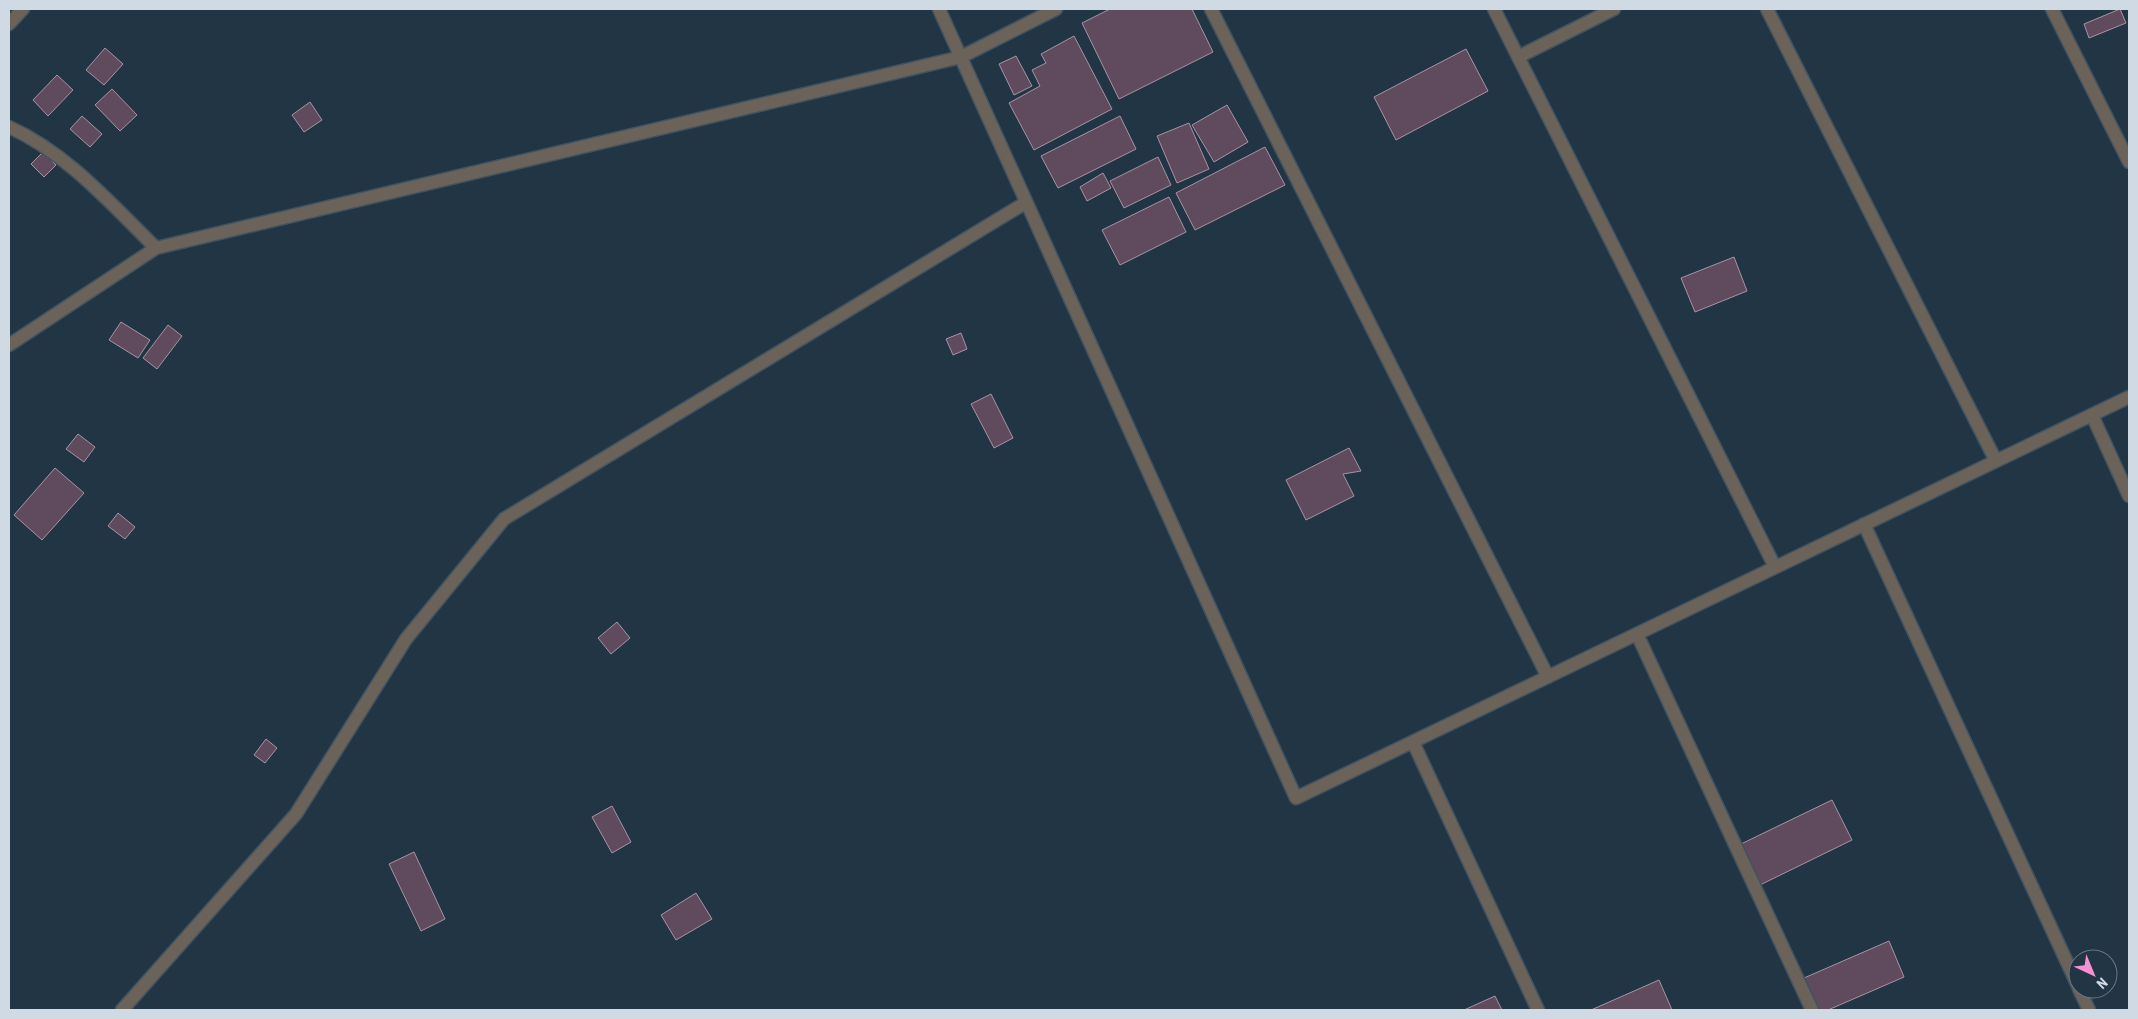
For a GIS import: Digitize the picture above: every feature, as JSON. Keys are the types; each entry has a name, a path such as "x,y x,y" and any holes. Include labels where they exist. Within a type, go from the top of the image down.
{"street":[{"path":"9,24 23,9"},
{"path":"939,9 1296,798 2129,397"},
{"path":"9,345 156,248 960,57 1056,9"},
{"path":"1212,9 1548,677"},
{"path":"1494,9 1775,567"},
{"path":"1518,56 1614,9"},
{"path":"1767,9 1996,461"},
{"path":"2052,9 2129,162"},
{"path":"9,127 66,162 156,248"},
{"path":"122,1010 296,814 406,639 504,519 1025,202"},
{"path":"2092,415 2129,496"},
{"path":"1864,524 2068,964"},
{"path":"1637,634 1812,1010"},
{"path":"1413,742 1538,1010"}],"building":[{"path":"1110,9 1192,9 1213,52 1119,99 1082,23"},
{"path":"2120,9 2126,23 2089,38 2084,24"},
{"path":"1074,36 1112,109 1034,150 1009,103 1040,86 1032,70 1046,63 1041,54"},
{"path":"105,48 123,64 104,85 86,70"},
{"path":"1466,49 1488,91 1396,140 1374,97"},
{"path":"1016,56 1032,86 1014,95 999,64"},
{"path":"57,75 73,90 48,116 33,100"},
{"path":"112,89 137,115 120,131 95,105"},
{"path":"310,102 322,120 304,132 292,115"},
{"path":"1227,105 1248,142 1214,162 1192,125"},
{"path":"82,116 102,134 90,147 70,129"},
{"path":"1120,116 1136,149 1058,188 1041,156"},
{"path":"1189,123 1209,169 1177,183 1157,136"},
{"path":"1265,147 1285,185 1195,230 1176,193"},
{"path":"43,152 56,165 44,177 31,164"},
{"path":"1158,157 1171,185 1124,208 1110,181"},
{"path":"1103,173 1111,188 1087,201 1080,187"},
{"path":"1169,197 1186,232 1120,265 1102,230"},
{"path":"1734,257 1747,291 1695,312 1681,278"},
{"path":"121,322 150,340 138,358 109,340"},
{"path":"168,325 182,336 157,369 143,358"},
{"path":"961,333 967,349 953,355 946,339"},
{"path":"991,394 1013,438 994,448 971,404"},
{"path":"78,434 95,447 84,462 66,449"},
{"path":"1349,448 1361,471 1343,474 1354,496 1306,520 1286,480"},
{"path":"55,468 84,493 42,540 14,515"},
{"path":"118,513 135,527 125,539 108,526"},
{"path":"617,622 630,638 611,654 598,638"},
{"path":"266,739 277,748 265,763 254,755"},
{"path":"1832,800 1852,840 1760,885 1741,844"},
{"path":"612,806 631,842 612,853 592,817"},
{"path":"414,852 445,919 421,931 389,864"},
{"path":"696,893 712,919 676,940 661,915"},
{"path":"1889,941 1904,977 1828,1010 1818,1010 1804,978"},
{"path":"1659,980 1672,1010 1591,1010"},
{"path":"1495,996 1502,1010 1464,1010"}]}
